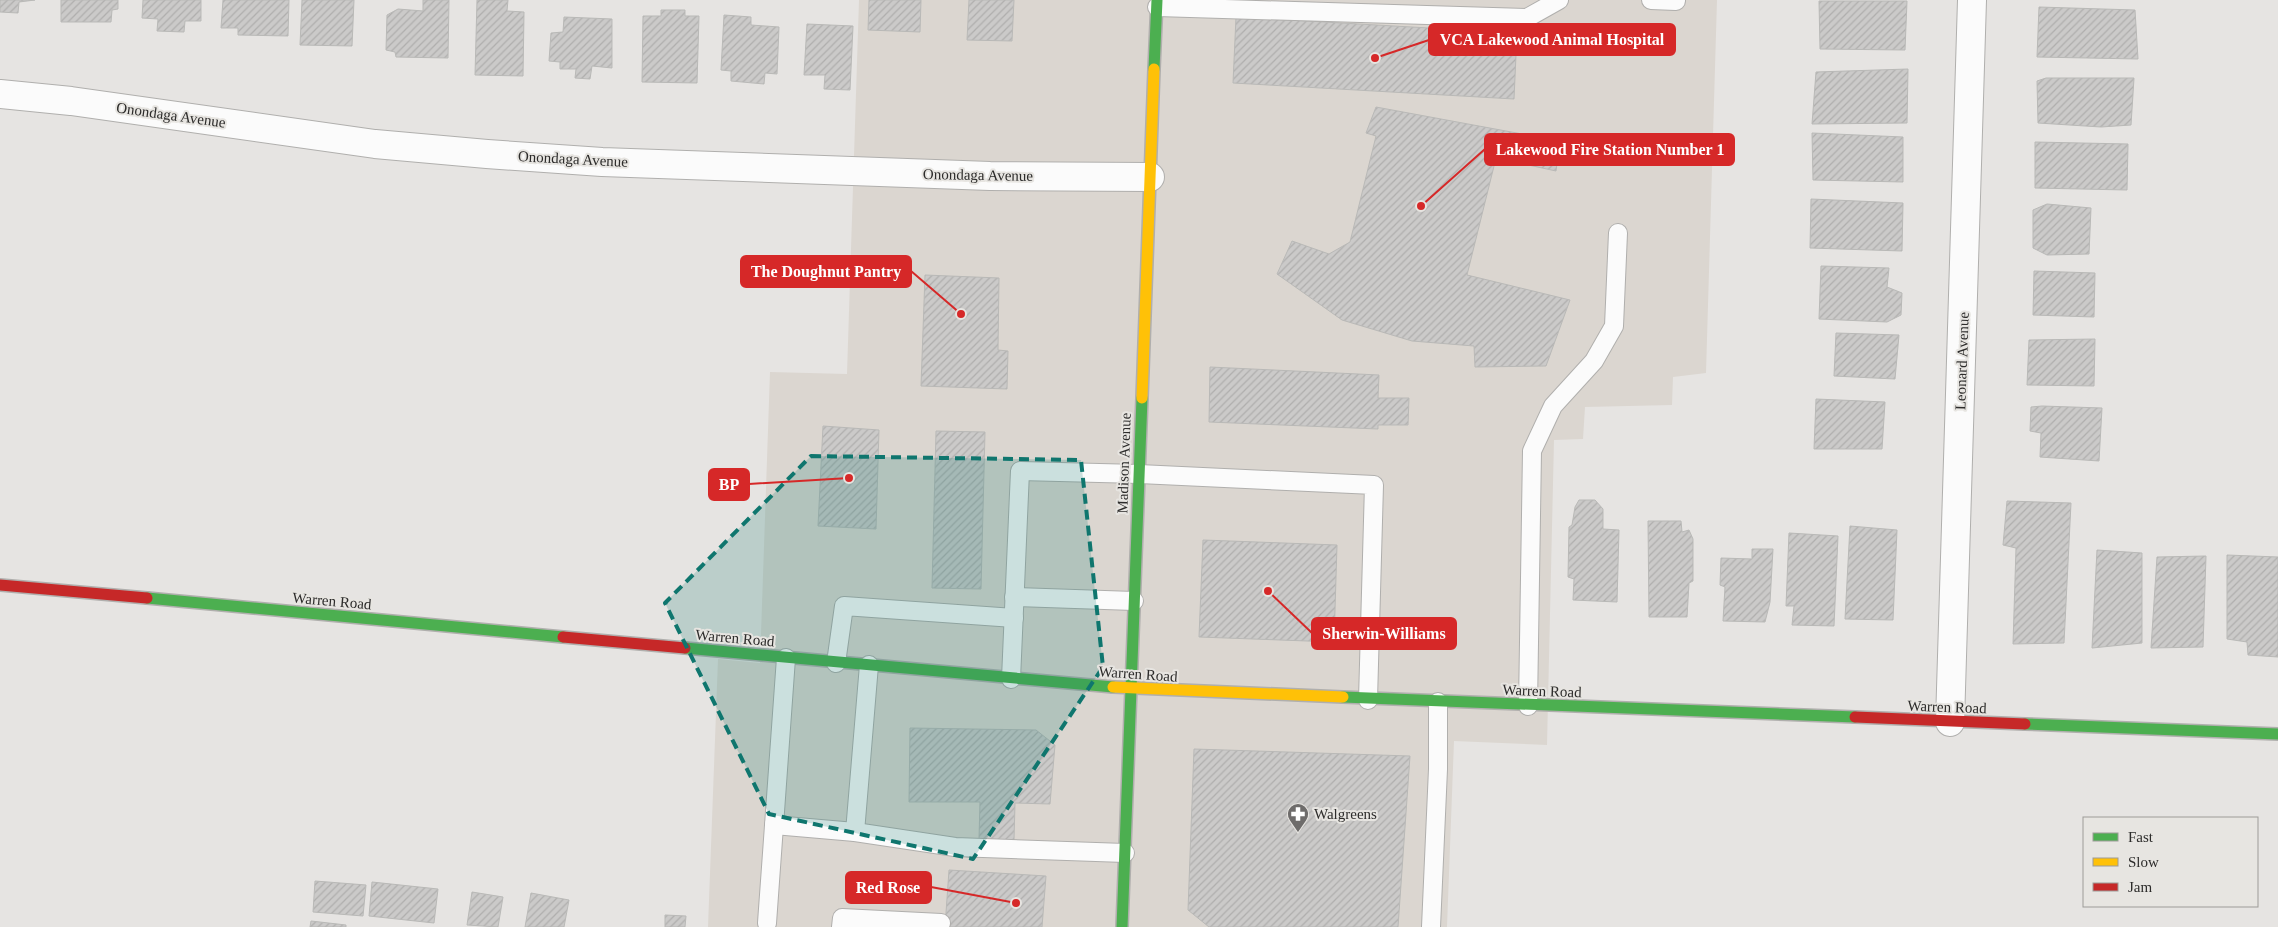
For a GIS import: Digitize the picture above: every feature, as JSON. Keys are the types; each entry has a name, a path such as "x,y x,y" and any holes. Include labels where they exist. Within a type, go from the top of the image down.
{"main road":[{"name":"Madison Avenue","path":"1122,927 1157,4"},
{"name":"Warren Road","path":"0,585 1131,690 2278,734"}],"street":[{"name":"Leonard Avenue","path":"1950,722 1972,0"},
{"name":"Onondaga Avenue","path":"0,94 71,101 375,144 487,154 602,162 990,176 1150,177"}],"lane":[{"path":"1157,4 1527,18 1559,0"},
{"path":"1652,0 1676,1"},
{"path":"1528,706 1532,451 1553,406 1594,361 1614,326 1618,233"},
{"path":"1011,679 1020,471 1139,474 1374,485 1368,700"},
{"path":"1014,597 1134,601"},
{"path":"836,662 844,606 1014,618"},
{"path":"767,923 786,658"},
{"path":"855,832 869,665"},
{"path":"1431,927 1438,769 1438,702"},
{"path":"774,825 855,832 955,848 1125,853"},
{"path":"841,927 842,918 941,923"}],"highlighted area":[{"path":"811,456 1081,460 1103,667 973,859 769,814 665,603"}],"shaded area":[{"path":"859,0 1717,0 1706,373 1673,377 1672,405 1585,407 1583,439 1554,440 1547,745 1454,741 1447,927 708,927 718,659 760,663 770,372 847,374"}],"building":[{"path":"0,0 35,0 19,2 18,13 0,12"},
{"path":"61,0 118,0 118,9 112,10 111,22 61,22"},
{"path":"143,0 201,0 201,21 185,21 184,32 157,31 158,19 142,18"},
{"path":"223,0 289,0 288,36 238,35 238,28 221,28"},
{"path":"302,0 354,0 352,46 300,45"},
{"path":"423,0 449,0 448,58 396,57 395,52 386,50 387,15 398,9 423,11"},
{"path":"477,0 508,0 507,11 524,12 523,76 475,75"},
{"path":"869,0 921,0 920,32 868,30"},
{"path":"969,0 1014,0 1012,41 967,40"},
{"path":"1819,1 1907,1 1905,50 1820,49"},
{"path":"2039,7 2135,10 2138,59 2037,57"},
{"path":"661,10 685,10 685,16 699,16 697,83 642,82 643,16 661,16"},
{"path":"724,15 751,17 751,25 779,27 777,74 765,73 764,84 731,81 731,71 721,70"},
{"path":"564,17 612,19 612,68 592,66 590,79 575,78 576,69 560,69 560,62 549,61 551,33 563,32"},
{"path":"1236,17 1517,33 1514,99 1233,83"},
{"path":"807,24 853,26 850,90 824,89 825,75 804,75"},
{"path":"1908,69 1907,123 1812,124 1816,72"},
{"path":"2046,78 2134,78 2131,125 2101,127 2038,123 2037,81"},
{"path":"1376,107 1560,141 1556,171 1496,158 1467,275 1570,300 1546,366 1475,367 1474,346 1412,341 1342,320 1277,274 1292,241 1329,254 1350,242 1376,136 1366,133"},
{"path":"1812,133 1903,137 1903,182 1813,180"},
{"path":"2035,142 2128,144 2127,190 2035,188"},
{"path":"1811,199 1903,203 1902,251 1810,248"},
{"path":"2047,204 2091,208 2089,254 2047,255 2033,248 2033,210"},
{"path":"1821,266 1889,268 1887,287 1902,293 1901,315 1887,322 1819,319"},
{"path":"2034,271 2095,273 2094,317 2033,315"},
{"path":"925,275 999,278 998,350 1008,351 1007,389 921,386"},
{"path":"1836,333 1899,335 1895,379 1834,376"},
{"path":"2095,339 2094,386 2027,385 2029,340"},
{"path":"1210,367 1379,375 1378,398 1409,398 1408,425 1378,425 1378,429 1209,422"},
{"path":"1816,399 1885,402 1882,449 1814,449"},
{"path":"2031,407 2102,408 2099,461 2040,457 2041,433 2030,431"},
{"path":"823,426 879,430 876,529 818,526"},
{"path":"936,431 985,432 981,589 932,588"},
{"path":"1579,500 1595,500 1603,509 1603,529 1619,530 1617,602 1573,600 1574,579 1568,577 1569,527 1572,525 1575,507"},
{"path":"2007,501 2071,503 2064,643 2013,644 2016,548 2003,545"},
{"path":"1648,521 1681,521 1682,532 1689,530 1693,539 1693,581 1689,583 1687,617 1649,617"},
{"path":"1850,526 1897,530 1893,620 1845,619"},
{"path":"1789,533 1838,536 1834,626 1792,625 1794,606 1786,606"},
{"path":"1203,540 1337,545 1334,642 1199,637"},
{"path":"1752,549 1773,549 1770,602 1765,622 1723,621 1725,587 1720,585 1721,558 1752,559"},
{"path":"2097,550 2142,553 2142,643 2092,648"},
{"path":"2227,555 2278,557 2278,657 2248,655 2247,642 2227,639"},
{"path":"2206,556 2203,647 2151,648 2157,557"},
{"path":"910,728 1036,730 1055,745 1050,804 1015,803 1014,840 979,839 980,802 909,802"},
{"name":"Walgreens","path":"1194,749 1410,756 1398,927 1209,927 1188,910"},
{"path":"949,870 1046,876 1042,927 945,927"},
{"path":"315,881 366,885 363,916 313,912"},
{"path":"372,882 438,889 434,923 369,916"},
{"path":"472,892 503,897 498,927 467,925"},
{"path":"531,893 569,900 564,927 525,927"},
{"path":"665,915 686,916 685,927 665,927"},
{"path":"311,921 346,925 346,927 310,927"}],"traffic: fast":[{"path":"1154,69 1157,0"},
{"path":"1122,927 1142,398"},
{"path":"147,598 563,637"},
{"path":"685,648 1113,687"},
{"path":"1343,697 1855,717"},
{"path":"2025,724 2278,734"}],"traffic: slow":[{"path":"1142,398 1154,69"},
{"path":"1113,687 1343,697"}],"traffic: jam":[{"path":"0,585 147,598"},
{"path":"563,637 685,648"},
{"path":"1855,717 2025,724"}],"place":[{"name":"VCA Lakewood Animal Hospital","path":"1375,58"},
{"name":"Lakewood Fire Station Number 1","path":"1421,206"},
{"name":"The Doughnut Pantry","path":"961,314"},
{"name":"BP","path":"849,478"},
{"name":"Sherwin-Williams","path":"1268,591"},
{"name":"Walgreens","path":"1298,833"},
{"name":"Red Rose","path":"1016,903"}]}
